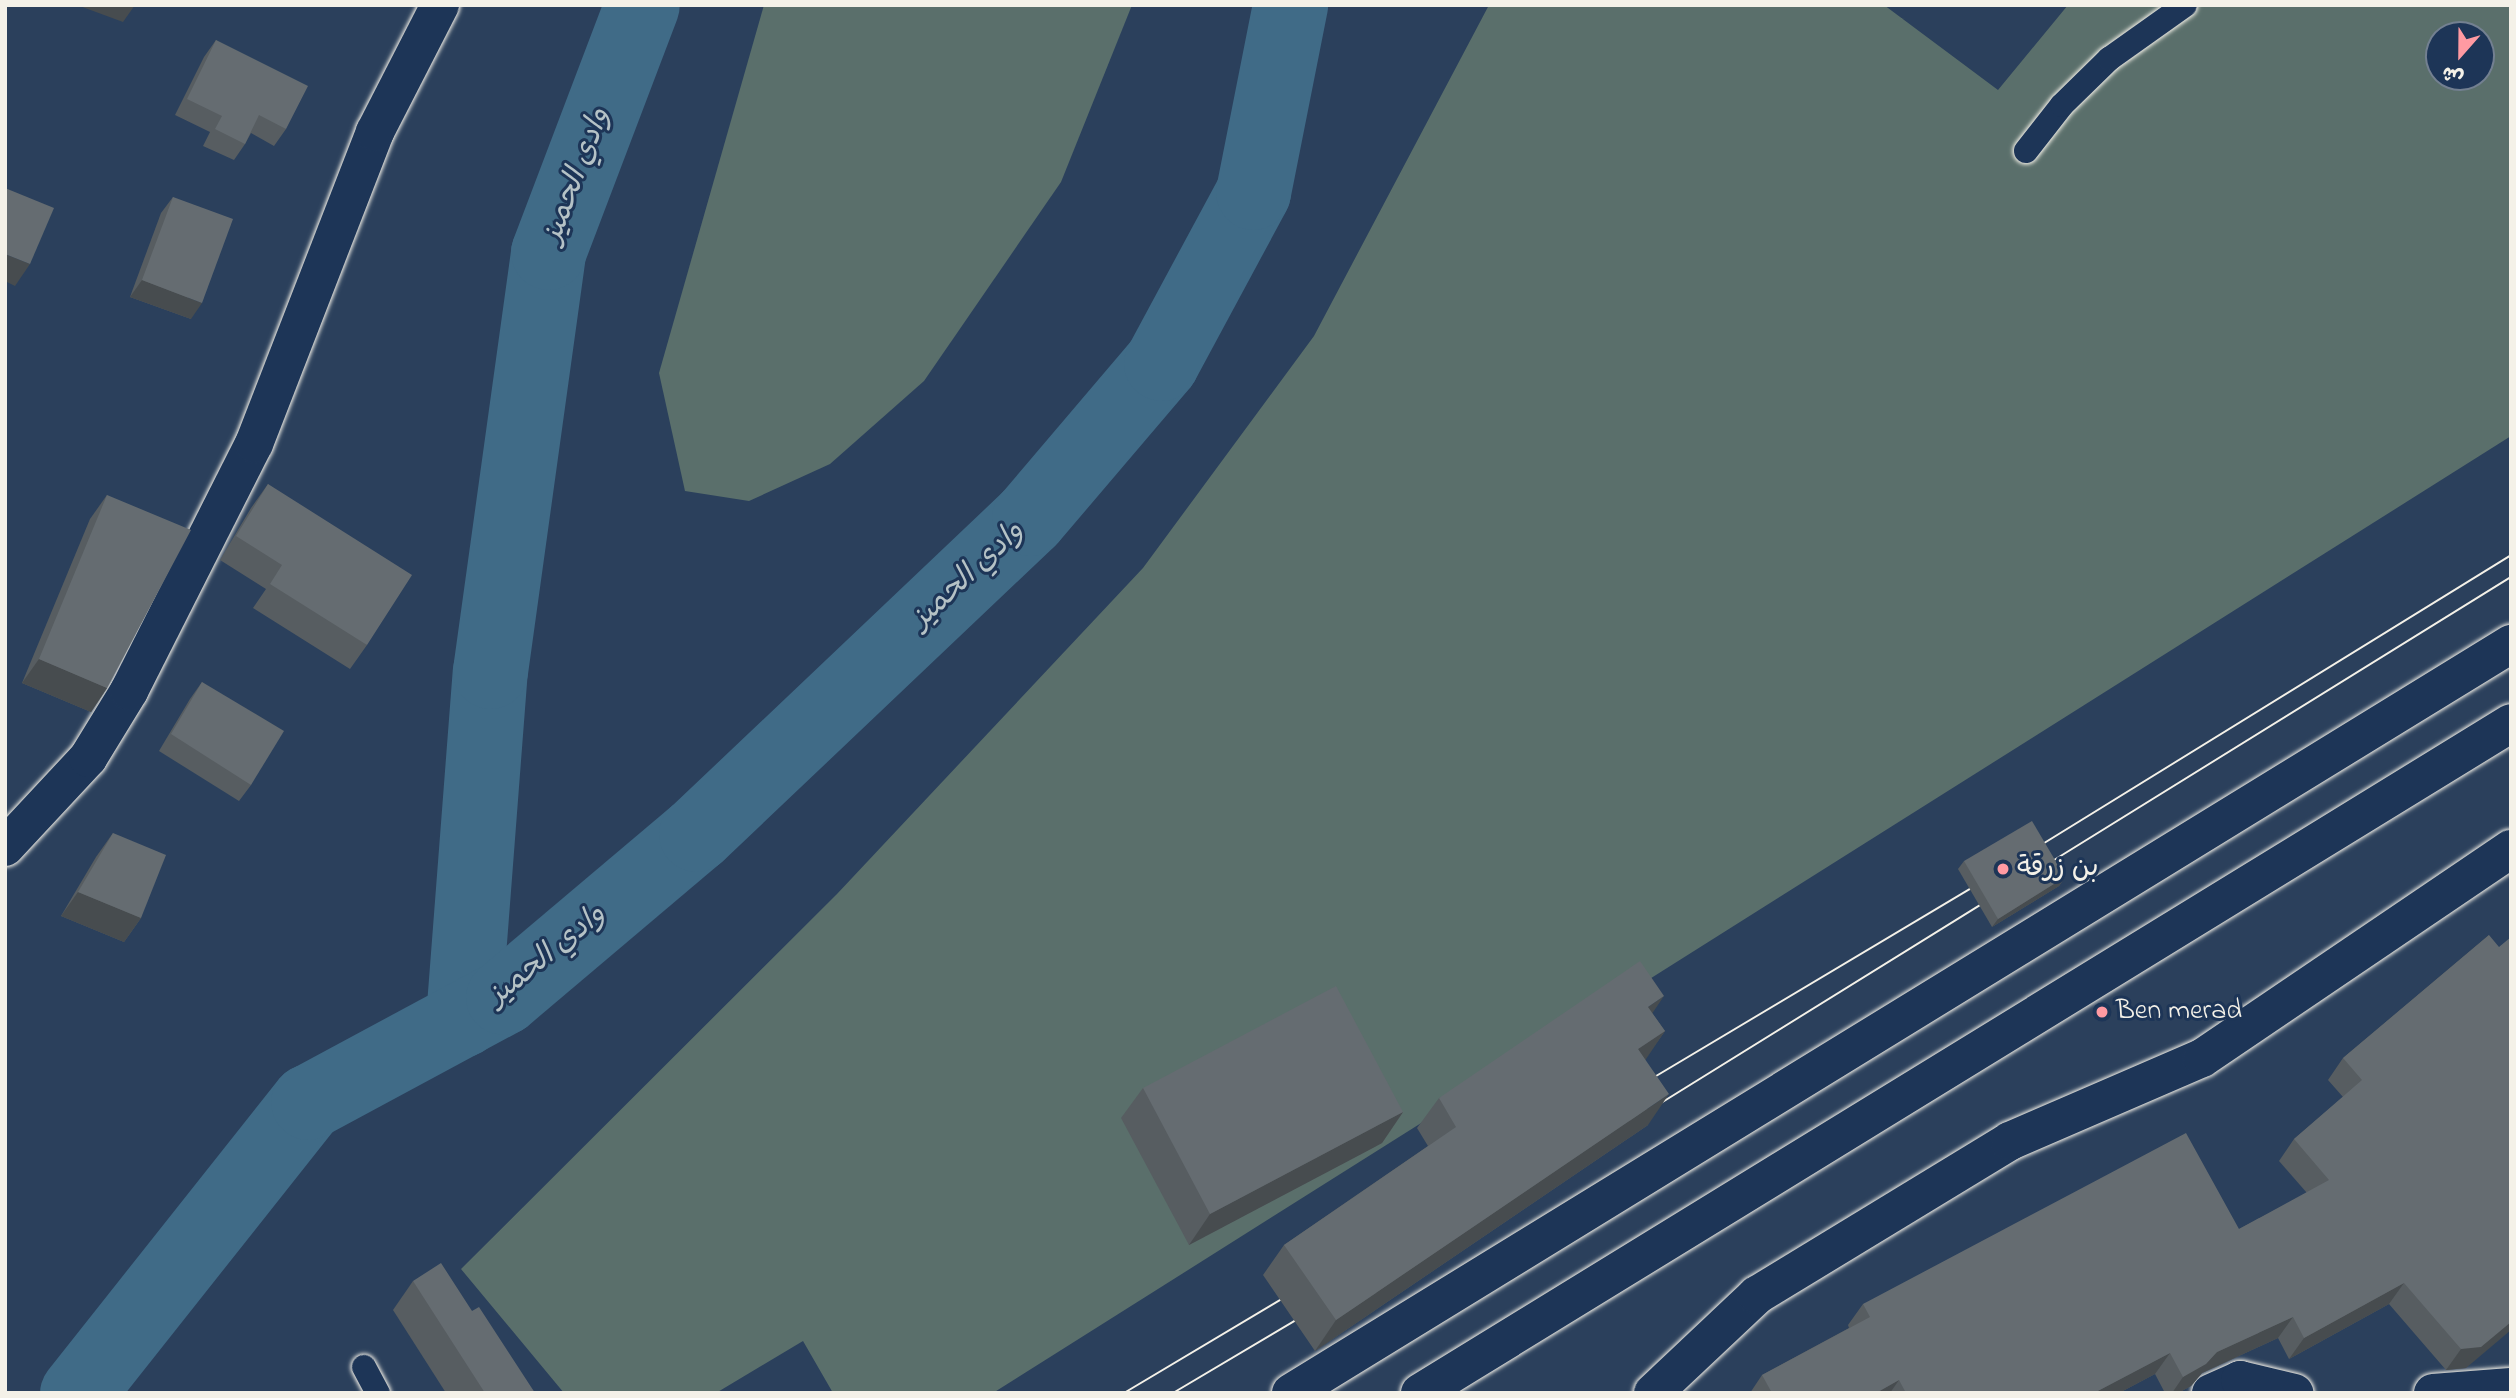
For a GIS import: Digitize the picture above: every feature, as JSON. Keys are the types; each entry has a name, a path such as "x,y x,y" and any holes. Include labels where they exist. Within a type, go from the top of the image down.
{"main road":[{"path":"5,847 88,758 129,691 254,444 374,132 440,5"},
{"path":"1291,1393 2511,644"},
{"path":"1420,1393 2511,723"},
{"path":"1653,1393 1757,1295 2010,1141 2202,1058 2511,849"},
{"path":"2211,1393 2240,1380 2294,1393"},
{"path":"2433,1393 2504,1380"}],"lane":[{"path":"2026,151 2062,105 2109,60 2185,5"},
{"path":"364,1367 378,1393"}],"green space":[{"path":"764,5 1132,5 1061,182 924,381 830,464 749,501 685,491 659,373"},
{"path":"1489,5 1884,5 1998,90 2068,5 2511,5 2511,436 993,1393 833,1393 803,1341 716,1393 564,1393 461,1269 837,894 1143,568 1314,336"}],"building":[{"path":"216,40 308,86 286,129 259,115 245,144 215,129 222,116 187,99"},
{"path":"5,188 54,208 30,264 5,254"},
{"path":"173,197 233,219 202,303 142,280"},
{"path":"268,484 412,575 367,645 270,584 282,565 236,536"},
{"path":"107,495 191,530 107,688 39,659"},
{"path":"202,682 284,731 251,785 171,734"},
{"path":"2032,821 2065,877 1998,919 1964,861"},
{"path":"113,833 166,855 141,918 78,892"},
{"path":"2489,935 2499,947 2511,937 2511,1322 2481,1347 2461,1349 2404,1283 2304,1338 2293,1317 2217,1352 2206,1364 2183,1377 2170,1353 2094,1393 1906,1393 1899,1380 1876,1393 1772,1393 1762,1375 1870,1317 1863,1304 2186,1133 2239,1229 2329,1180 2294,1139 2362,1080 2343,1058"},
{"path":"1640,961 1664,996 1648,1007 1665,1031 1638,1049 1669,1094 1336,1320 1284,1245 1456,1127 1439,1098"},
{"path":"1336,986 1403,1112 1210,1214 1143,1088"},
{"path":"441,1263 472,1311 479,1307 535,1393 485,1393 413,1281"}],"waterway":[{"name":"وادي الحميز","path":"463,1019 490,671 548,252 642,5"},
{"name":"وادي الحميز","path":"77,1393 308,1102 503,997 696,834 1029,518 1161,363 1253,192 1290,5"}],"tram line":[{"path":"2028,853 2511,555"},
{"path":"2038,870 2511,577"},
{"path":"1641,1085 1987,879"},
{"path":"1648,1111 1997,895"},
{"path":"1124,1393 1295,1291"},
{"path":"1173,1393 1311,1311"}],"place":[{"name":"بن زرقة","path":"2003,869"},
{"name":"Ben merad","path":"2102,1012"}]}
